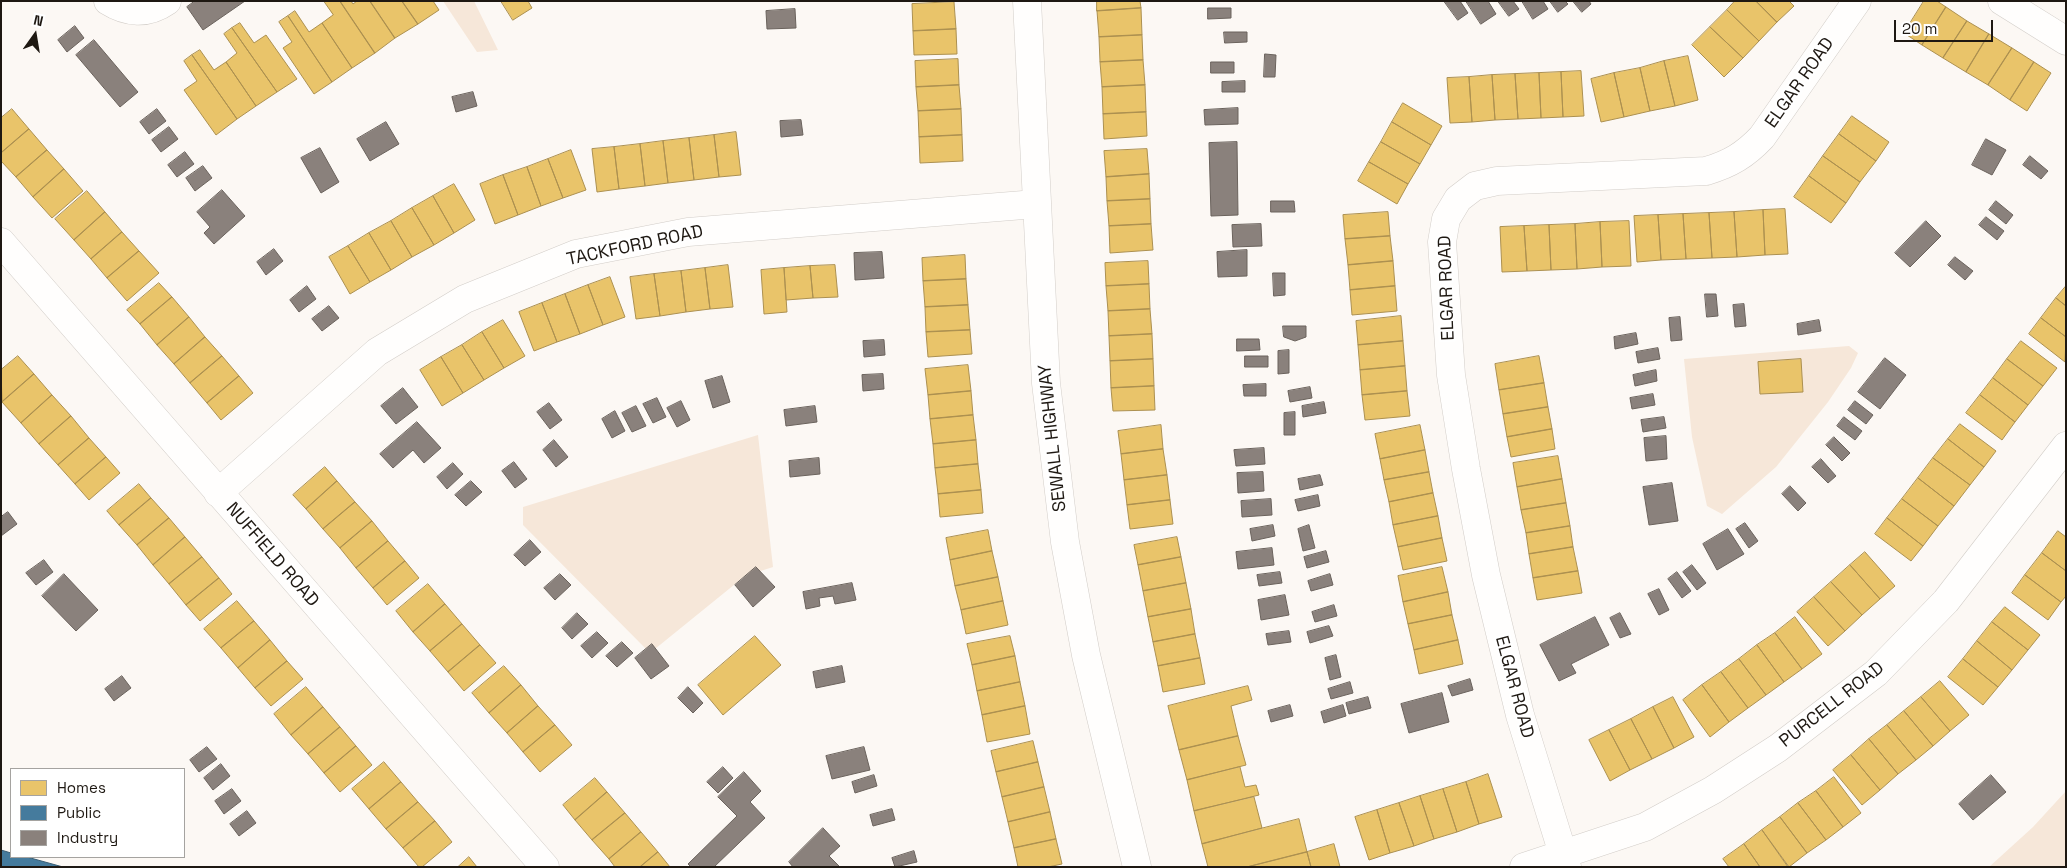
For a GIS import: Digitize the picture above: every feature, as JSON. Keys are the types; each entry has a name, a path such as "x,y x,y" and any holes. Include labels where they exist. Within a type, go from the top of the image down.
{"street":[{"path":"108,1 121,9 138,12 157,8 167,1"},
{"name":"SEWALL HIGHWAY","path":"1027,1 1046,383 1064,542 1086,655 1137,867"},
{"name":"ELGAR ROAD","path":"1566,860 1520,715 1486,575 1466,469 1451,375 1442,242 1446,219 1458,199 1476,186 1497,181 1706,171 1728,165 1746,154 1762,137 1857,1"},
{"path":"2002,1 2066,41"},
{"name":"TACKFORD ROAD","path":"218,493 377,352 465,299 576,254 688,232 1036,204"},
{"name":"NUFFIELD ROAD","path":"1,242 545,867"},
{"name":"PURCELL ROAD","path":"1524,867 1566,860 1645,826 1713,790 1778,748 1876,673 1946,601 2066,446"}],"shaded area":[{"path":"443,1 474,1 498,50 477,52"},
{"path":"1849,346 1858,353 1851,368 1828,402 1776,467 1722,514 1707,506 1692,437 1684,359"},
{"path":"758,435 773,567 745,576 650,653 523,525 523,507"},
{"path":"2066,791 2066,867 1989,867 2033,827"}],"building: Homes":[{"path":"324,1 340,1 375,53 352,68 322,23 333,15"},
{"path":"340,1 351,1 353,4 357,1 370,1 395,38 375,53"},
{"path":"370,1 402,1 418,24 395,38"},
{"path":"402,1 433,1 439,10 418,24"},
{"path":"501,1 528,1 532,8 513,20"},
{"path":"1097,1 1140,1 1141,8 1097,11"},
{"path":"1735,1 1756,1 1777,22 1759,41 1727,10"},
{"path":"1756,1 1789,1 1794,6 1777,22"},
{"path":"1924,1 1937,1 1946,7 1922,45 1904,33"},
{"path":"954,2 956,29 913,31 912,4"},
{"path":"1946,7 1967,21 1943,58 1922,45"},
{"path":"1141,8 1142,35 1099,37 1097,11"},
{"path":"1727,10 1759,41 1743,58 1710,27"},
{"path":"295,11 309,32 322,23 352,68 332,82 288,16"},
{"path":"288,16 332,82 314,94 283,48 292,42 279,22"},
{"path":"1967,21 1989,34 1966,72 1943,58"},
{"path":"240,23 254,43 266,35 297,79 277,92 232,28"},
{"path":"1710,27 1743,58 1724,77 1692,45"},
{"path":"232,28 277,92 256,106 226,62 237,53 224,34"},
{"path":"956,29 957,54 914,55 913,31"},
{"path":"1989,34 2012,48 1988,85 1966,72"},
{"path":"1142,35 1143,60 1100,62 1099,37"},
{"path":"2012,48 2034,62 2010,100 1988,85"},
{"path":"200,50 214,70 226,62 256,106 237,119 192,55"},
{"path":"192,55 237,119 216,135 184,90 197,81 184,61"},
{"path":"1688,56 1698,100 1675,106 1664,61"},
{"path":"958,59 959,85 916,87 915,61"},
{"path":"1143,60 1145,85 1102,87 1100,62"},
{"path":"1664,61 1675,106 1650,111 1640,68"},
{"path":"2034,62 2051,73 2027,111 2010,100"},
{"path":"1640,68 1650,111 1624,117 1614,73"},
{"path":"1581,71 1584,116 1563,117 1561,72"},
{"path":"1561,72 1563,117 1541,118 1539,73"},
{"path":"1539,73 1541,118 1518,119 1515,74"},
{"path":"1614,73 1624,117 1601,122 1591,79"},
{"path":"1515,74 1518,119 1495,120 1492,75"},
{"path":"1492,75 1495,120 1472,122 1469,77"},
{"path":"1469,77 1472,122 1450,123 1447,78"},
{"path":"959,85 961,109 918,111 916,87"},
{"path":"1145,85 1146,112 1103,114 1102,87"},
{"path":"1403,103 1442,126 1431,145 1392,122"},
{"path":"12,109 29,129 1,153 1,118"},
{"path":"961,109 962,135 919,137 918,111"},
{"path":"1146,112 1147,136 1104,139 1103,114"},
{"path":"1852,116 1889,142 1876,161 1839,134"},
{"path":"1392,122 1431,145 1420,164 1381,142"},
{"path":"29,129 47,150 16,177 1,161 1,153"},
{"path":"736,132 741,175 719,177 714,135"},
{"path":"1839,134 1876,161 1860,182 1823,156"},
{"path":"714,135 719,177 694,180 689,138"},
{"path":"962,135 963,161 920,163 919,137"},
{"path":"689,138 694,180 668,183 663,141"},
{"path":"663,141 668,183 645,186 640,144"},
{"path":"1381,142 1420,164 1408,184 1369,162"},
{"path":"640,144 645,186 619,189 614,147"},
{"path":"614,147 619,189 597,192 592,149"},
{"path":"1147,149 1149,174 1106,177 1104,151"},
{"path":"47,150 64,169 33,197 16,177"},
{"path":"571,150 586,190 563,198 548,159"},
{"path":"1823,156 1860,182 1846,203 1809,176"},
{"path":"548,159 563,198 541,206 527,167"},
{"path":"1369,162 1408,184 1397,204 1358,181"},
{"path":"527,167 541,206 518,215 503,175"},
{"path":"64,169 83,191 52,218 33,197"},
{"path":"1149,174 1150,199 1107,201 1106,177"},
{"path":"503,175 518,215 495,224 480,184"},
{"path":"1809,176 1846,203 1831,223 1794,197"},
{"path":"454,184 475,220 454,233 433,196"},
{"path":"87,191 105,212 74,240 55,219"},
{"path":"433,196 454,233 434,245 412,208"},
{"path":"1150,199 1151,224 1109,226 1107,201"},
{"path":"412,208 434,245 412,257 391,221"},
{"path":"1785,209 1788,254 1765,255 1763,210"},
{"path":"1763,210 1765,255 1737,257 1734,212"},
{"path":"105,212 122,232 91,259 74,240"},
{"path":"1388,212 1390,236 1345,239 1343,215"},
{"path":"1734,212 1737,257 1712,258 1709,213"},
{"path":"1709,213 1712,258 1686,259 1683,214"},
{"path":"1683,214 1686,259 1661,260 1658,215"},
{"path":"1658,215 1661,260 1637,262 1634,216"},
{"path":"391,221 412,257 391,270 369,233"},
{"path":"1629,221 1631,266 1602,267 1600,222"},
{"path":"1600,222 1602,267 1577,269 1575,224"},
{"path":"1151,224 1153,250 1110,253 1109,226"},
{"path":"1575,224 1577,269 1551,270 1549,225"},
{"path":"1549,225 1551,270 1527,271 1524,226"},
{"path":"1524,226 1527,271 1502,272 1500,227"},
{"path":"122,232 139,251 107,278 91,259"},
{"path":"369,233 391,270 370,282 348,246"},
{"path":"1390,236 1393,261 1348,265 1345,239"},
{"path":"348,246 370,282 350,294 329,257"},
{"path":"139,251 159,273 127,301 107,278"},
{"path":"965,255 966,279 923,281 922,258"},
{"path":"1148,261 1149,284 1106,286 1105,263"},
{"path":"1393,261 1395,286 1350,290 1348,265"},
{"path":"728,265 733,307 710,309 705,268"},
{"path":"835,265 838,297 813,298 810,266"},
{"path":"810,266 813,298 786,300 784,268"},
{"path":"705,268 710,309 686,312 681,271"},
{"path":"784,268 787,312 764,314 761,270"},
{"path":"681,271 686,312 660,316 654,274"},
{"path":"654,274 660,316 636,319 630,277"},
{"path":"610,277 625,317 603,325 588,285"},
{"path":"966,279 968,305 925,307 923,281"},
{"path":"159,283 172,297 140,324 127,310"},
{"path":"1149,284 1150,309 1108,311 1106,286"},
{"path":"588,285 603,325 580,334 565,294"},
{"path":"1395,286 1397,311 1352,315 1350,290"},
{"path":"2066,286 2066,306 2056,298"},
{"path":"565,294 580,334 557,342 542,303"},
{"path":"172,297 189,317 157,345 140,324"},
{"path":"2056,298 2066,306 2066,337 2041,318"},
{"path":"542,303 557,342 534,351 519,312"},
{"path":"968,305 970,330 926,332 925,307"},
{"path":"1150,309 1152,334 1109,336 1108,311"},
{"path":"1401,316 1403,341 1358,345 1356,321"},
{"path":"189,317 205,337 174,364 157,345"},
{"path":"2041,318 2066,337 2065,362 2029,334"},
{"path":"503,320 525,356 504,368 482,332"},
{"path":"970,330 972,354 928,357 926,332"},
{"path":"482,332 504,368 484,380 462,345"},
{"path":"1152,334 1153,359 1110,361 1109,336"},
{"path":"205,337 222,356 190,383 174,364"},
{"path":"1403,341 1405,366 1360,370 1358,345"},
{"path":"2021,341 2057,368 2043,386 2007,359"},
{"path":"462,345 484,380 463,393 441,357"},
{"path":"18,356 34,374 2,402 1,370"},
{"path":"222,356 239,376 207,403 190,383"},
{"path":"1539,356 1544,383 1499,390 1495,364"},
{"path":"441,357 463,393 442,406 420,370"},
{"path":"1153,359 1154,386 1111,388 1110,361"},
{"path":"1801,359 1803,392 1760,394 1758,362"},
{"path":"2007,359 2043,386 2028,405 1993,378"},
{"path":"968,365 971,391 928,395 925,369"},
{"path":"1405,366 1407,391 1362,395 1360,370"},
{"path":"34,374 52,395 21,423 2,402"},
{"path":"239,376 253,393 221,420 207,403"},
{"path":"1993,378 2028,405 2015,422 1980,395"},
{"path":"1544,383 1548,407 1503,414 1499,390"},
{"path":"1154,386 1155,410 1113,411 1111,388"},
{"path":"971,391 973,415 930,419 928,395"},
{"path":"1407,391 1410,416 1365,420 1362,395"},
{"path":"52,395 71,416 39,444 21,423"},
{"path":"1980,395 2015,422 2002,440 1966,413"},
{"path":"1548,407 1552,429 1507,437 1503,414"},
{"path":"973,415 976,440 933,444 930,419"},
{"path":"71,416 89,438 58,465 39,444"},
{"path":"1960,424 1996,451 1984,467 1948,439"},
{"path":"1161,425 1163,449 1121,454 1118,431"},
{"path":"1420,425 1425,450 1380,459 1375,434"},
{"path":"1552,429 1555,449 1511,457 1507,437"},
{"path":"89,438 106,457 75,484 58,465"},
{"path":"1948,439 1984,467 1970,485 1933,458"},
{"path":"976,440 978,464 935,468 933,444"},
{"path":"1163,449 1167,475 1124,480 1121,454"},
{"path":"1425,450 1429,472 1384,480 1380,459"},
{"path":"1558,456 1562,479 1517,487 1513,463"},
{"path":"106,457 120,473 89,500 75,484"},
{"path":"1933,458 1970,485 1954,506 1918,478"},
{"path":"978,464 981,490 938,494 935,468"},
{"path":"325,467 337,481 306,509 293,495"},
{"path":"1429,472 1433,493 1389,502 1384,480"},
{"path":"1167,475 1170,500 1127,505 1124,480"},
{"path":"1918,478 1954,506 1938,526 1902,499"},
{"path":"1562,479 1566,503 1521,510 1517,487"},
{"path":"337,481 355,502 323,529 306,509"},
{"path":"139,484 151,498 119,525 107,511"},
{"path":"981,490 983,513 940,517 938,494"},
{"path":"1433,493 1438,516 1393,525 1389,502"},
{"path":"151,498 169,518 137,545 119,525"},
{"path":"1902,499 1938,526 1923,546 1887,518"},
{"path":"1170,500 1173,524 1130,529 1127,505"},
{"path":"355,502 372,521 340,548 323,529"},
{"path":"1566,503 1570,526 1526,533 1521,510"},
{"path":"1438,516 1442,538 1398,547 1393,525"},
{"path":"169,518 185,537 153,565 137,545"},
{"path":"1887,518 1923,546 1911,561 1875,534"},
{"path":"372,521 388,541 356,568 340,548"},
{"path":"1570,526 1573,547 1529,554 1526,533"},
{"path":"988,530 992,551 950,560 946,538"},
{"path":"2058,531 2066,537 2066,571 2042,553"},
{"path":"185,537 202,557 169,584 153,565"},
{"path":"1177,537 1181,557 1138,565 1134,545"},
{"path":"1442,538 1447,561 1403,570 1398,547"},
{"path":"388,541 405,561 373,588 356,568"},
{"path":"1573,547 1578,571 1533,578 1529,554"},
{"path":"992,551 998,577 955,586 950,560"},
{"path":"1865,552 1895,586 1880,599 1850,565"},
{"path":"2042,553 2066,571 2066,596 2061,602 2025,575"},
{"path":"202,557 219,578 186,605 169,584"},
{"path":"1181,557 1186,583 1143,591 1138,565"},
{"path":"405,561 419,578 387,605 373,588"},
{"path":"1850,565 1880,599 1862,615 1831,582"},
{"path":"1442,567 1448,592 1403,602 1398,576"},
{"path":"1578,571 1582,593 1537,600 1533,578"},
{"path":"2025,575 2061,602 2048,620 2012,593"},
{"path":"998,577 1003,601 961,610 955,586"},
{"path":"219,578 232,594 200,621 186,605"},
{"path":"1831,582 1862,615 1845,631 1814,597"},
{"path":"1186,583 1191,609 1148,617 1143,591"},
{"path":"428,584 445,604 413,632 396,611"},
{"path":"1448,592 1452,615 1408,624 1403,602"},
{"path":"1814,597 1845,631 1828,646 1797,612"},
{"path":"237,601 254,621 221,648 204,629"},
{"path":"1003,601 1008,625 966,634 961,610"},
{"path":"445,604 462,624 430,651 413,632"},
{"path":"2005,607 2040,635 2028,650 1992,622"},
{"path":"1191,609 1195,634 1153,642 1148,617"},
{"path":"1452,615 1458,640 1414,650 1408,624"},
{"path":"1795,617 1822,654 1802,669 1775,633"},
{"path":"254,621 270,640 238,668 221,648"},
{"path":"1992,622 2028,650 2012,670 1977,641"},
{"path":"462,624 480,645 448,672 430,651"},
{"path":"1775,633 1802,669 1784,682 1757,645"},
{"path":"1195,634 1200,658 1158,666 1153,642"},
{"path":"755,636 781,665 723,715 698,685"},
{"path":"1010,636 1015,656 972,665 967,644"},
{"path":"270,640 287,661 255,688 238,668"},
{"path":"1458,640 1463,664 1419,674 1414,650"},
{"path":"1977,641 2012,670 1998,687 1963,659"},
{"path":"480,645 496,663 464,691 448,672"},
{"path":"1757,645 1784,682 1766,695 1739,659"},
{"path":"1015,656 1020,682 977,691 972,665"},
{"path":"1200,658 1205,684 1163,692 1158,666"},
{"path":"1739,659 1766,695 1748,708 1721,672"},
{"path":"1963,659 1998,687 1983,705 1948,677"},
{"path":"287,661 303,679 271,706 255,688"},
{"path":"504,666 521,685 489,713 472,693"},
{"path":"1721,672 1748,708 1729,722 1702,685"},
{"path":"1940,681 1969,715 1950,731 1921,697"},
{"path":"1020,682 1025,706 982,715 977,691"},
{"path":"521,685 538,706 507,733 489,713"},
{"path":"1702,685 1729,722 1710,737 1683,700"},
{"path":"1248,686 1252,700 1231,706 1238,736 1179,750 1168,706"},
{"path":"306,687 323,707 291,735 274,714"},
{"path":"1673,697 1694,737 1674,748 1653,707"},
{"path":"1921,697 1950,731 1933,746 1904,711"},
{"path":"538,706 555,725 523,752 507,733"},
{"path":"1025,706 1030,734 987,742 982,715"},
{"path":"323,707 340,727 308,754 291,735"},
{"path":"1653,707 1674,748 1652,759 1631,719"},
{"path":"1904,711 1933,746 1916,760 1887,725"},
{"path":"1631,719 1652,759 1630,770 1609,730"},
{"path":"555,725 572,745 540,772 523,752"},
{"path":"1887,725 1916,760 1898,774 1869,739"},
{"path":"340,727 356,746 324,773 308,754"},
{"path":"1609,730 1630,770 1610,781 1589,740"},
{"path":"1238,736 1246,765 1187,780 1179,750"},
{"path":"1869,739 1898,774 1880,790 1851,755"},
{"path":"1033,741 1038,762 996,772 991,751"},
{"path":"356,746 372,765 340,792 324,773"},
{"path":"1851,755 1880,790 1862,805 1833,770"},
{"path":"384,762 401,782 369,809 352,789"},
{"path":"1038,762 1044,787 1002,797 996,772"},
{"path":"1240,767 1245,787 1256,785 1259,795 1194,811 1187,780"},
{"path":"1488,774 1502,817 1479,824 1466,782"},
{"path":"1834,777 1861,813 1843,827 1816,791"},
{"path":"595,778 607,792 575,820 563,805"},
{"path":"401,782 418,802 386,829 369,809"},
{"path":"1466,782 1479,824 1457,832 1443,789"},
{"path":"1044,787 1050,812 1008,822 1002,797"},
{"path":"1443,789 1457,832 1434,839 1420,796"},
{"path":"1816,791 1843,827 1826,840 1798,803"},
{"path":"607,792 625,813 592,840 575,820"},
{"path":"1420,796 1434,839 1414,846 1399,803"},
{"path":"1254,797 1262,828 1202,844 1194,811"},
{"path":"418,802 435,821 403,848 386,829"},
{"path":"1399,803 1414,846 1390,853 1377,810"},
{"path":"1798,803 1826,840 1807,853 1780,817"},
{"path":"1377,810 1390,853 1369,860 1355,817"},
{"path":"1050,812 1056,839 1014,848 1008,822"},
{"path":"625,813 641,832 609,859 592,840"},
{"path":"1780,817 1807,853 1789,867 1762,830"},
{"path":"1299,819 1307,852 1247,867 1208,867 1202,844"},
{"path":"435,821 452,842 422,867 419,867 403,848"},
{"path":"1762,830 1788,867 1760,867 1744,844"},
{"path":"641,832 658,852 640,867 615,867 609,859"},
{"path":"1056,839 1062,864 1048,867 1018,867 1014,848"},
{"path":"1334,844 1340,867 1311,867 1307,852"},
{"path":"1744,844 1760,867 1729,867 1723,859"},
{"path":"658,852 670,867 640,867"},
{"path":"1307,852 1311,867 1247,867"},
{"path":"469,857 477,867 458,867"}],"building: Public":[{"path":"1,850 10,853 10,858 31,858 63,867 1,867"}],"building: Industry":[{"path":"195,1 245,1 203,30 187,7"},
{"path":"1444,1 1460,1 1468,13 1458,20"},
{"path":"1466,1 1488,1 1496,14 1481,24"},
{"path":"1498,1 1513,1 1519,9 1509,16"},
{"path":"1522,1 1543,1 1548,9 1533,19"},
{"path":"1550,1 1565,1 1568,4 1558,12"},
{"path":"1573,1 1589,1 1591,4 1582,12"},
{"path":"1208,8 1231,8 1231,18 1208,19"},
{"path":"795,9 796,28 767,29 766,11"},
{"path":"75,26 84,38 67,52 58,40"},
{"path":"1224,32 1247,32 1247,42 1225,43"},
{"path":"94,40 138,92 120,107 76,55"},
{"path":"1265,54 1276,55 1275,77 1264,77"},
{"path":"1211,62 1234,62 1234,73 1211,73"},
{"path":"1245,81 1245,92 1222,92 1222,82"},
{"path":"473,92 477,106 456,112 452,97"},
{"path":"1238,108 1238,124 1205,125 1204,110"},
{"path":"157,109 166,121 149,134 140,122"},
{"path":"801,120 803,135 781,137 780,121"},
{"path":"386,122 399,144 370,161 357,139"},
{"path":"169,127 178,139 161,152 152,140"},
{"path":"1986,139 2006,150 1992,175 1972,165"},
{"path":"1237,142 1238,215 1211,216 1209,143"},
{"path":"320,148 339,182 321,193 301,158"},
{"path":"185,152 194,164 177,177 168,165"},
{"path":"2030,156 2048,171 2041,179 2023,165"},
{"path":"203,166 212,178 195,191 186,178"},
{"path":"222,190 245,216 214,244 204,233 210,227 197,212"},
{"path":"1271,201 1294,201 1295,212 1271,212"},
{"path":"1996,201 2013,215 2006,224 1989,210"},
{"path":"1986,217 2004,231 1997,240 1979,225"},
{"path":"1926,221 1941,236 1910,267 1895,253"},
{"path":"1261,224 1262,246 1233,247 1232,225"},
{"path":"274,249 283,261 266,275 257,262"},
{"path":"1247,250 1247,276 1218,277 1217,252"},
{"path":"882,252 884,278 855,280 854,253"},
{"path":"1955,257 1973,271 1965,280 1948,265"},
{"path":"1273,273 1285,273 1285,295 1274,296"},
{"path":"307,286 316,299 299,312 290,300"},
{"path":"1705,294 1716,294 1718,316 1707,317"},
{"path":"1744,304 1746,326 1735,327 1733,305"},
{"path":"329,306 339,318 322,331 312,319"},
{"path":"1680,317 1682,340 1671,341 1669,318"},
{"path":"1819,320 1821,331 1798,335 1797,324"},
{"path":"1283,326 1306,326 1306,337 1295,341 1284,337"},
{"path":"1636,333 1638,344 1615,349 1614,337"},
{"path":"1237,339 1259,339 1260,350 1237,351"},
{"path":"884,340 885,355 864,357 863,341"},
{"path":"1658,348 1660,359 1638,363 1636,352"},
{"path":"1289,350 1289,373 1278,374 1278,351"},
{"path":"1245,356 1268,356 1268,367 1245,367"},
{"path":"1885,358 1906,375 1880,409 1858,392"},
{"path":"1656,370 1657,381 1635,386 1633,375"},
{"path":"883,374 884,389 863,391 862,375"},
{"path":"722,376 730,402 713,408 705,381"},
{"path":"1266,384 1266,396 1244,396 1243,385"},
{"path":"1310,387 1312,398 1290,402 1288,391"},
{"path":"403,388 418,407 396,424 381,406"},
{"path":"1653,394 1655,405 1632,409 1630,398"},
{"path":"657,398 666,417 653,423 643,404"},
{"path":"681,401 690,420 677,427 667,408"},
{"path":"1855,401 1873,415 1866,424 1848,410"},
{"path":"1324,402 1326,413 1303,417 1302,406"},
{"path":"549,403 562,420 550,429 537,412"},
{"path":"636,406 646,426 632,432 622,413"},
{"path":"815,406 817,422 786,426 784,410"},
{"path":"615,411 625,431 612,438 602,419"},
{"path":"1295,412 1295,435 1284,435 1284,413"},
{"path":"1664,417 1666,428 1643,432 1641,420"},
{"path":"1844,417 1862,431 1855,440 1837,426"},
{"path":"417,422 441,448 424,463 413,450 393,468 380,454"},
{"path":"1666,436 1667,459 1646,461 1644,438"},
{"path":"1834,437 1850,453 1842,461 1826,445"},
{"path":"554,440 568,457 556,467 543,450"},
{"path":"1264,448 1265,464 1236,466 1234,450"},
{"path":"819,458 820,474 790,477 789,461"},
{"path":"1821,459 1836,476 1828,483 1812,467"},
{"path":"514,462 527,479 515,488 502,471"},
{"path":"453,463 463,474 447,489 437,477"},
{"path":"1263,472 1264,491 1238,493 1237,473"},
{"path":"1320,475 1323,485 1300,490 1298,479"},
{"path":"471,481 482,492 466,506 455,495"},
{"path":"1672,483 1678,521 1649,525 1643,487"},
{"path":"1790,486 1806,503 1798,511 1782,494"},
{"path":"1318,495 1320,506 1298,511 1295,500"},
{"path":"1271,499 1272,515 1242,517 1241,501"},
{"path":"8,512 17,524 1,536 1,517"},
{"path":"1745,523 1758,541 1749,548 1736,529"},
{"path":"1273,525 1275,536 1252,541 1250,529"},
{"path":"1309,525 1315,548 1303,551 1298,529"},
{"path":"1728,529 1744,554 1717,570 1703,544"},
{"path":"530,540 541,552 525,566 514,555"},
{"path":"1272,548 1274,565 1238,569 1236,552"},
{"path":"1326,551 1329,562 1307,568 1304,557"},
{"path":"44,560 53,572 36,585 26,573"},
{"path":"1692,565 1706,583 1697,590 1683,572"},
{"path":"756,567 775,587 753,607 735,585"},
{"path":"1280,572 1282,583 1259,586 1257,575"},
{"path":"1677,572 1691,591 1682,598 1668,579"},
{"path":"64,574 98,610 76,631 42,596"},
{"path":"560,574 571,585 555,600 544,588"},
{"path":"1330,574 1333,585 1311,591 1308,581"},
{"path":"852,583 856,600 835,604 833,596 819,598 820,606 806,609 803,592"},
{"path":"1659,589 1669,610 1659,615 1648,594"},
{"path":"1285,595 1289,615 1261,620 1258,600"},
{"path":"1334,605 1337,616 1315,622 1312,612"},
{"path":"577,613 588,624 572,639 562,628"},
{"path":"1620,613 1631,634 1620,638 1610,618"},
{"path":"1595,617 1609,645 1571,664 1576,673 1559,681 1540,645"},
{"path":"1329,626 1333,636 1310,643 1307,632"},
{"path":"1289,631 1291,642 1268,645 1266,634"},
{"path":"597,632 608,643 592,658 581,646"},
{"path":"622,642 633,653 617,667 606,656"},
{"path":"652,644 669,666 651,679 635,658"},
{"path":"1336,655 1341,677 1330,680 1325,658"},
{"path":"842,666 845,682 816,688 813,672"},
{"path":"122,676 131,688 114,701 105,689"},
{"path":"1470,679 1473,690 1452,696 1448,686"},
{"path":"1350,682 1353,693 1331,699 1328,689"},
{"path":"688,687 703,703 693,713 678,698"},
{"path":"1442,693 1449,722 1409,733 1401,704"},
{"path":"1368,697 1371,708 1349,714 1346,703"},
{"path":"1290,705 1293,716 1271,722 1268,711"},
{"path":"1343,705 1346,716 1324,723 1321,712"},
{"path":"207,747 217,759 199,772 190,760"},
{"path":"864,747 870,770 832,779 826,756"},
{"path":"221,764 230,776 213,790 204,778"},
{"path":"723,767 733,778 718,793 707,782"},
{"path":"744,772 761,791 750,802 765,818 714,867 691,867 688,864 737,816 718,797"},
{"path":"874,775 877,786 855,793 852,782"},
{"path":"1991,775 2006,792 1973,820 1959,804"},
{"path":"232,789 241,801 224,814 215,801"},
{"path":"892,809 895,820 873,826 870,815"},
{"path":"247,811 256,823 239,836 230,824"},
{"path":"823,828 840,846 829,856 840,867 793,867 789,862"},
{"path":"914,851 917,862 895,867 892,858"}]}
